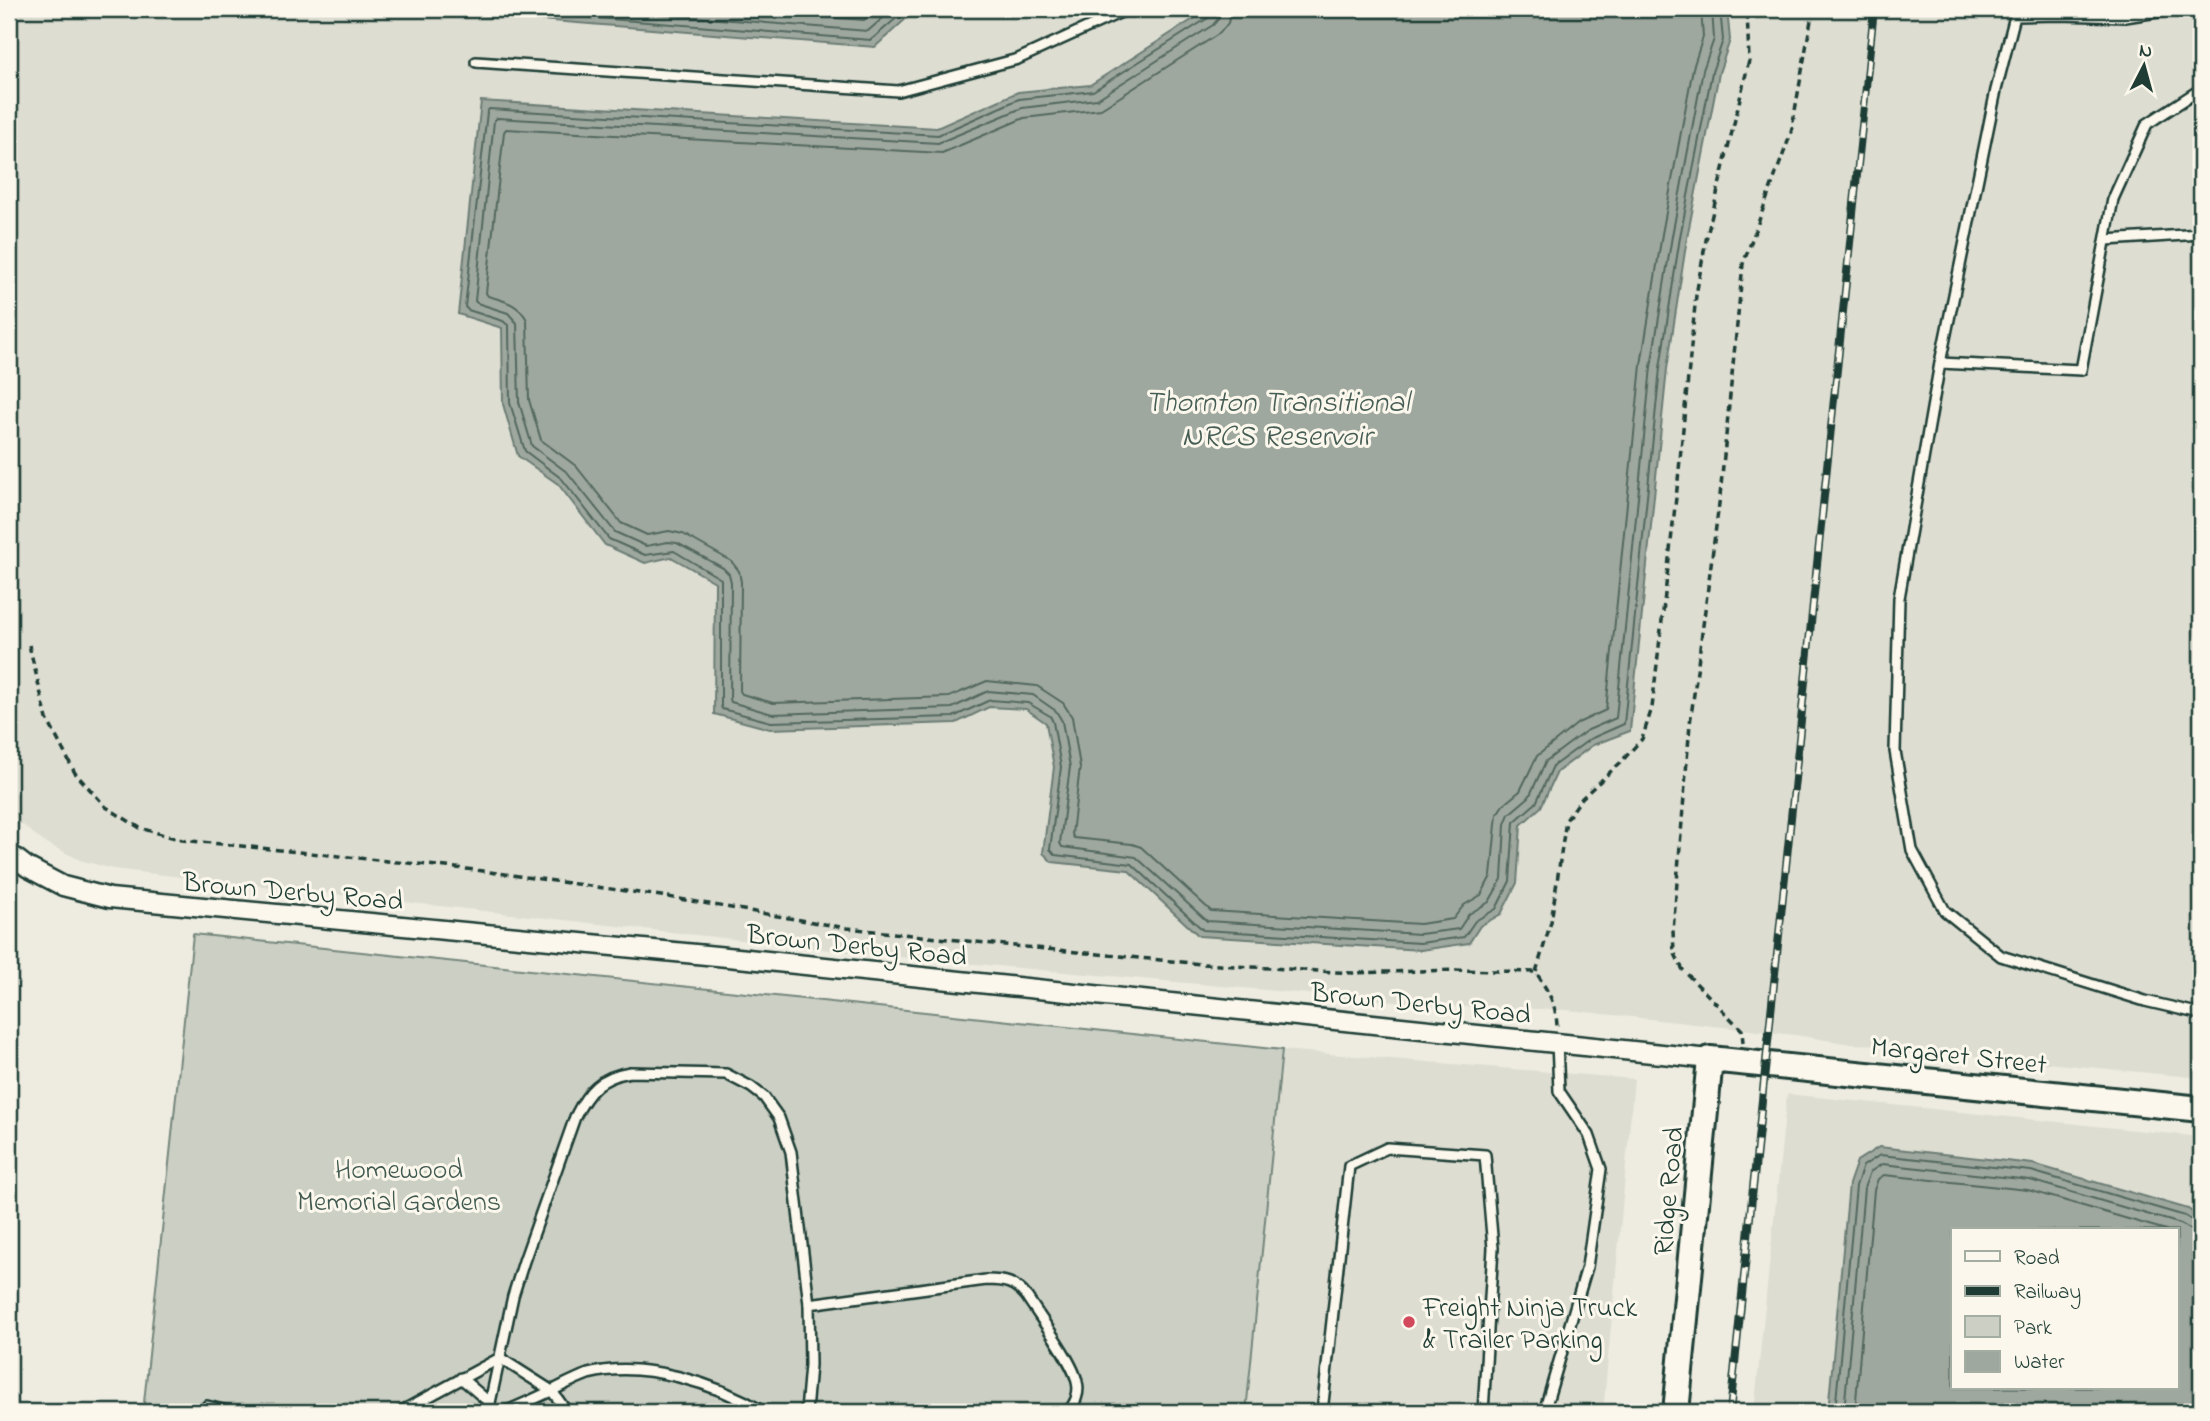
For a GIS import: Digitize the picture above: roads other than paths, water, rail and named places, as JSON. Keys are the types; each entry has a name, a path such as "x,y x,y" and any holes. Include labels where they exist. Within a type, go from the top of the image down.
{"street":[{"name":"Brown Derby Road","path":"9,853 27,867 63,886 110,898 735,957 1710,1059"},
{"name":"Margaret Street","path":"1710,1059 2201,1109"},
{"name":"Ridge Road","path":"1676,1412 1710,1059"}],"lane":[{"path":"476,62 898,91 1018,59 1128,9"},
{"path":"2177,9 2125,17 2013,13 1940,363 1899,598 1895,751 1912,850 1945,911 2001,956 2145,1001 2201,1014"},
{"path":"1940,363 2081,370 2113,199 2147,124 2201,89"},
{"path":"2106,240 2201,234"},
{"path":"1544,1412 1587,1267 1601,1169 1589,1135 1559,1091 1558,1042"},
{"path":"489,1407 524,1261 575,1117 598,1084 617,1074 630,1072 726,1074 751,1087 772,1106 782,1125 791,1152 809,1304 810,1365 806,1412"},
{"path":"1322,1412 1349,1166 1387,1148 1486,1155 1493,1248 1483,1412"},
{"path":"809,1304 986,1280 1007,1281 1021,1289 1027,1297 1073,1371 1078,1389 1076,1399 1067,1412"},
{"path":"400,1412 500,1358"},
{"path":"500,1358 552,1391 567,1412"},
{"path":"504,1412 574,1379 609,1370 646,1371 695,1382 727,1393 764,1412"},
{"path":"461,1378 489,1407"},
{"path":"207,1406 231,1412"}],"water":[{"path":"452,9 944,9 910,15 875,47 452,13"},
{"name":"Thornton Transitional NRCS Reservoir","path":"1209,9 1727,9 1730,40 1719,73 1687,238 1667,369 1630,731 1593,745 1557,772 1541,807 1521,825 1517,883 1501,914 1480,926 1469,943 1421,950 1199,936 1128,870 1052,862 1043,853 1054,767 1046,723 1026,709 989,707 956,723 770,729 714,714 715,582 671,557 645,563 605,545 558,484 518,456 503,404 502,328 458,314 481,101 937,128 1018,92 1090,85"},
{"path":"1879,1147 2033,1164 2188,1209 2201,1218 2201,1412 1828,1412 1849,1184 1857,1161"}],"railway":[{"path":"1730,1412 1874,9"}],"place":[{"name":"Freight Ninja Truck & Trailer Parking","path":"1409,1322"}],"park label":[{"name":"Homewood Memorial Gardens","path":"399,1184"}]}
